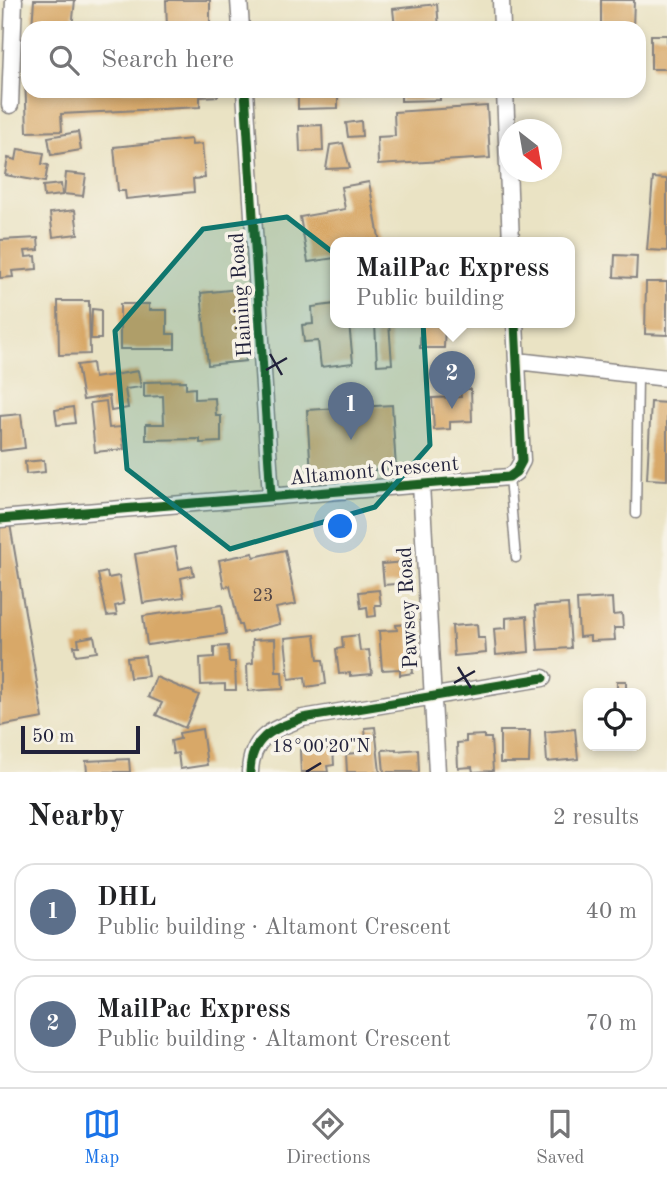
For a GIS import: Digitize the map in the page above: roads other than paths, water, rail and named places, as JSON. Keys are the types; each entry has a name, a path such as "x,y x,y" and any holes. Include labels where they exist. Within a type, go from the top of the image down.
{"street":[{"path":"10,105 20,65 14,0"},
{"path":"239,0 240,21"},
{"path":"501,0 502,21"},
{"name":"Haining Road","path":"245,98 271,496"},
{"path":"505,98 511,237"},
{"path":"509,477 516,472 522,461 515,328"},
{"path":"517,361 667,378"},
{"name":"Altamont Crescent","path":"0,519 509,477"},
{"name":"Pawsey Road","path":"421,484 437,772"},
{"path":"250,772 251,759 257,745 270,731 303,719 544,678"}],"lane":[{"path":"636,514 638,375"},
{"path":"509,477 516,558"}],"place":[{"name":"MailPac Express","path":"452,409"},
{"name":"DHL","path":"351,440"}]}
